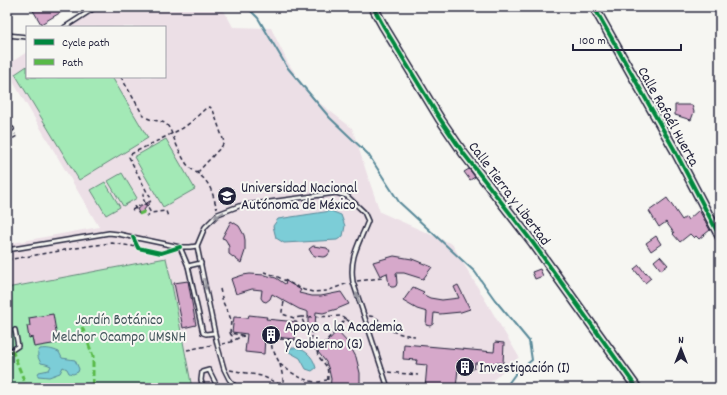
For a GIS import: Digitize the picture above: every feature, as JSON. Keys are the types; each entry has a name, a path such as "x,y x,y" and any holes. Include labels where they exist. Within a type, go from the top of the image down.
{"street":[{"name":"Calle Tierra y Libertad","path":"373,7 440,119 464,154 533,243 637,388"},
{"name":"Calle Rafaél Huerta","path":"594,7 674,149 720,237"}],"lane":[{"path":"67,26 96,7"},
{"path":"7,34 26,37"},
{"path":"7,132 12,129"},
{"path":"236,388 224,369 217,344 197,246 205,227 218,214 239,206 336,193 347,196 364,212 368,221 354,252 351,271 368,330 388,388"},
{"path":"7,250 109,233 177,246 197,246"},
{"path":"177,246 188,266 203,333 214,333"},
{"path":"188,266 201,263"},
{"path":"7,350 12,350 18,346 15,330"},
{"path":"203,388 201,380 202,372 209,370 218,388"}],"path":[{"path":"121,78 143,115 147,118 167,125 175,144 187,165 205,180 210,187 218,214"},
{"path":"151,197 129,157 131,154 191,122 206,108 210,107 214,110 224,142 197,173"},
{"path":"7,142 17,136"},
{"path":"147,192 143,194 143,198 151,213"},
{"path":"132,210 145,202"},
{"path":"135,207 139,214"},
{"path":"146,215 166,211 168,217"},
{"path":"133,237 137,247"},
{"path":"7,260 112,243 161,253 177,246"},
{"path":"264,272 276,276 304,290 312,292 327,291 347,283 382,278"},
{"path":"220,289 223,302 229,314 230,333 232,336 230,342"},
{"path":"284,302 282,314 294,318 342,316 361,330 368,330"},
{"path":"364,316 371,315 380,320 387,328 400,335 415,336"},
{"path":"301,317 307,330 313,333 309,344"},
{"path":"317,351 346,319"},
{"path":"187,350 230,342 246,336 230,333"},
{"path":"266,338 295,340 309,344 317,351 317,354 324,363 327,370 328,388"},
{"path":"271,338 272,348 280,364 283,387"},
{"path":"280,364 290,372 304,379 317,382 327,380"},
{"path":"224,369 262,376 287,388"},
{"path":"382,372 418,374"}],"shaded area":[{"name":"Universidad Nacional Autónoma de México","path":"99,7 222,7 233,27 271,28 287,61 307,91 322,105 352,128 380,212 452,244 519,357 484,388 192,388 166,258 7,288 7,244 99,227 9,75 7,65 26,53 26,78 166,78 166,26 69,26"}],"green space":[{"path":"26,67 26,78 113,78 148,138 79,180 15,74"},
{"path":"166,139 195,189 163,207 134,157"},
{"path":"122,173 137,198 123,206 108,181"},
{"path":"105,182 120,207 106,215 91,190"},
{"name":"Jardín Botánico Melchor Ocampo UMSNH","path":"166,258 192,388 7,388 7,288"}],"water":[{"path":"331,211 341,215 345,226 343,236 337,240 284,243 276,238 273,226 278,219"},
{"path":"290,348 303,350 307,353 315,363 316,368 312,371 306,369 300,358 289,352"},
{"path":"40,349 54,350 59,352 62,358 75,360 79,369 78,372 73,374 69,373 67,369 63,367 60,373 49,377 38,376 39,372 49,370 51,366 41,363 38,356"}],"building":[{"path":"31,7 70,7 41,24"},
{"path":"675,105 692,105 694,112 691,120 675,115"},
{"path":"469,169 475,177 470,180 464,172"},
{"path":"667,198 682,220 686,217 688,220 699,210 710,230 699,239 696,236 694,238 690,234 680,242 666,222 659,227 649,211"},
{"path":"151,201 140,215 137,209"},
{"path":"231,221 239,226 244,235 245,251 241,263 229,254 227,242 222,238"},
{"path":"656,236 661,244 651,251 646,243"},
{"path":"313,246 327,248 330,252 327,256 315,256 309,249"},
{"path":"394,256 412,259 432,267 423,279 404,273 396,273 396,286 391,287 389,285 387,273 380,276 373,262"},
{"path":"660,256 668,265 661,270 654,261"},
{"path":"639,265 651,278 645,283 634,269"},
{"path":"540,269 543,276 535,279 532,272"},
{"path":"250,274 265,275 276,278 285,284 286,281 301,290 299,293 312,296 321,296 341,292 349,304 323,313 316,312 315,326 314,328 310,329 308,326 308,312 299,309 272,294 270,299 266,302 261,298 262,290 252,289 236,294 231,279"},
{"path":"188,281 196,325 183,328 174,283"},
{"path":"458,285 470,309 461,312 440,314 434,313 433,324 430,326 426,325 427,312 417,309 403,301 413,287 424,292 422,294 430,298 442,300 459,298 454,287"},
{"path":"53,314 58,343 34,347 32,337 29,338 27,326 30,326 29,318"},
{"name":"Apoyo a la Academia y Gobierno (G)","path":"249,315 267,317 266,319 297,322 295,339 265,336 264,354 245,352 247,334 232,332 234,317 248,318"},
{"path":"337,331 349,344 356,357 360,373 360,388 330,388 331,379 329,370 326,362 318,352"},
{"name":"Investigación (I)","path":"495,342 504,343 503,363 475,363 474,369 458,368 456,388 425,388 427,365 416,364 417,360 403,359 404,344 494,352"}],"waterway":[{"path":"247,7 258,18 287,67 330,118 368,154 399,202 475,272 495,300 529,341 532,360 516,373 505,388"}],"marked path":[{"path":"139,214 144,212 146,215"},
{"path":"82,327 93,356 93,388"},
{"path":"12,350 27,388"}],"cycle path":[{"path":"373,7 440,119 464,154 533,243 637,388"},
{"path":"594,7 674,149 720,237"},
{"path":"133,237 138,248 161,253 180,247"}],"place":[{"name":"Universidad Nacional Autónoma de México","path":"227,196"},
{"name":"Apoyo a la Academia y Gobierno (G)","path":"271,335"},
{"name":"Investigación (I)","path":"465,367"}]}
